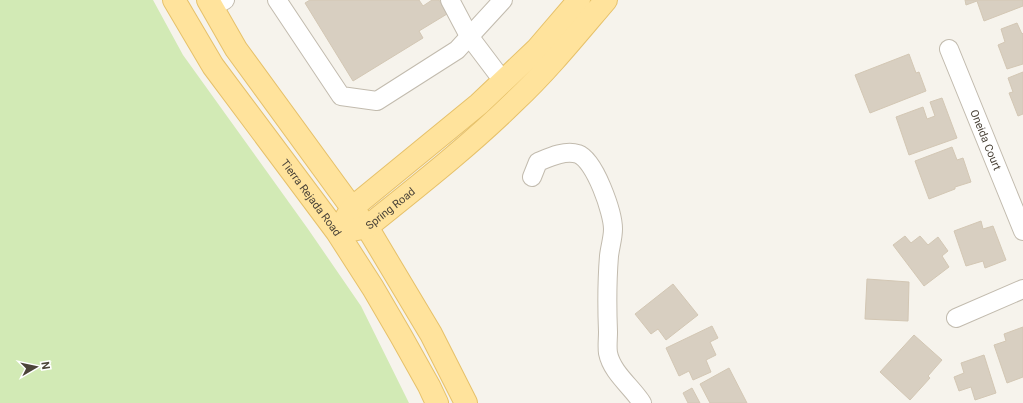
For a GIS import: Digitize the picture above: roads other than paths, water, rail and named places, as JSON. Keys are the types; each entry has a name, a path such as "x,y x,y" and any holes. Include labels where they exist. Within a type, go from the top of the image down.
{"main road":[{"name":"Tierra Rejada Road","path":"174,0 213,66 337,232 391,318 426,380 437,403"},
{"name":"Spring Road","path":"337,232 352,208 479,104 537,49 579,0"},
{"name":"Spring Road","path":"337,232 367,227 445,165 515,101 543,73 606,0"},
{"path":"215,2 236,49 367,227 431,334 466,403"}],"street":[{"path":"276,0 341,96 377,101 457,50 503,0"},
{"path":"450,0 469,36 503,81"},
{"name":"Oneida Court","path":"949,49 1023,231"},
{"path":"532,177 538,162 551,156 567,153 579,154 586,159 602,187 610,210 613,229 609,257 607,316 608,354 617,372 639,398"},
{"path":"956,318 1023,289"}]}
